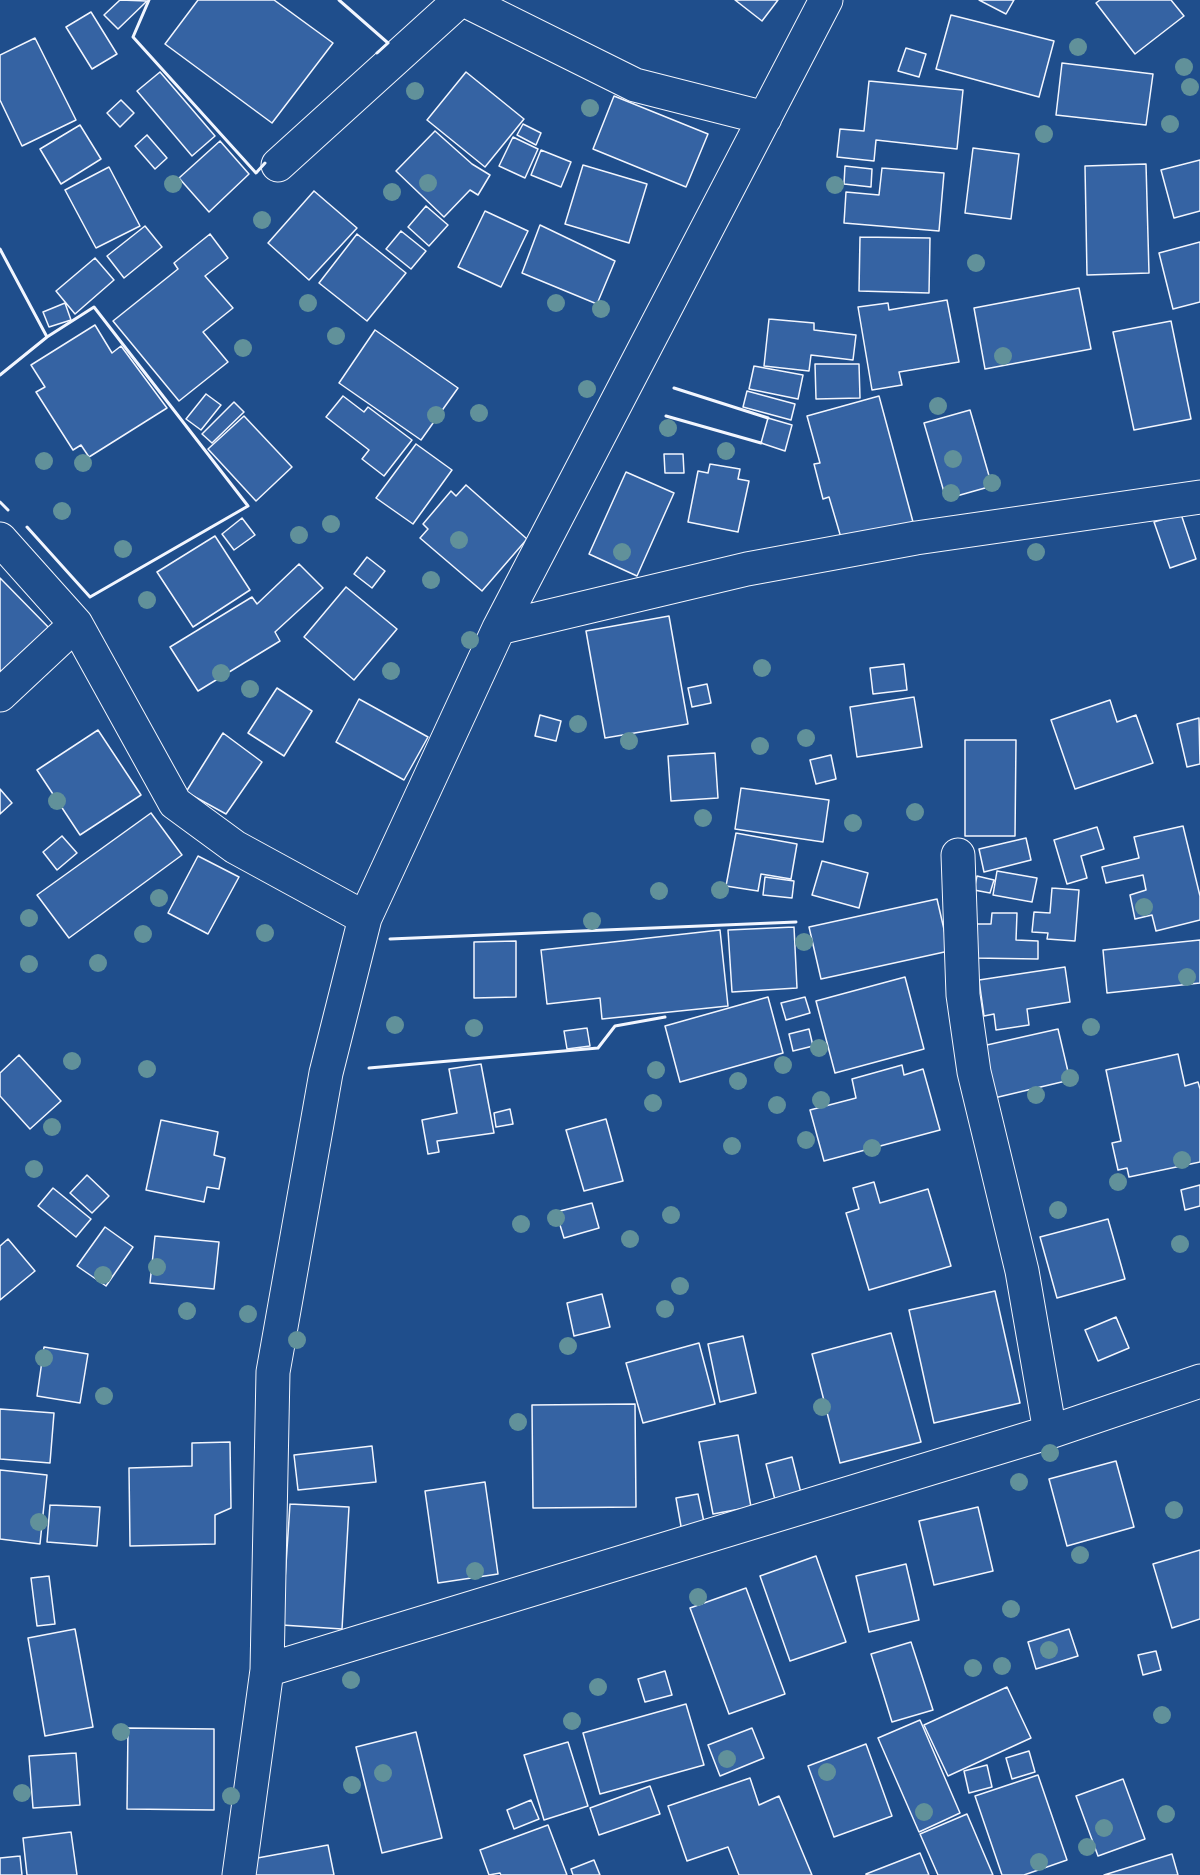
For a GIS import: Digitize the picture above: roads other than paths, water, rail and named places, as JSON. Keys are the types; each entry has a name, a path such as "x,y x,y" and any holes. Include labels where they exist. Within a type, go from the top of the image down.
{"street":[{"path":"278,165 462,0 634,85 765,118"},
{"path":"239,1875 267,1670 273,1372 326,1073 365,918 499,628 826,0"},
{"path":"499,628 747,569 916,538 1200,497"},
{"path":"0,539 76,624 175,803 235,847 365,918"},
{"path":"0,695 76,624"},
{"path":"958,855 963,995 974,1072 1022,1271 1050,1432"},
{"path":"267,1670 1050,1432 1200,1381"}]}
